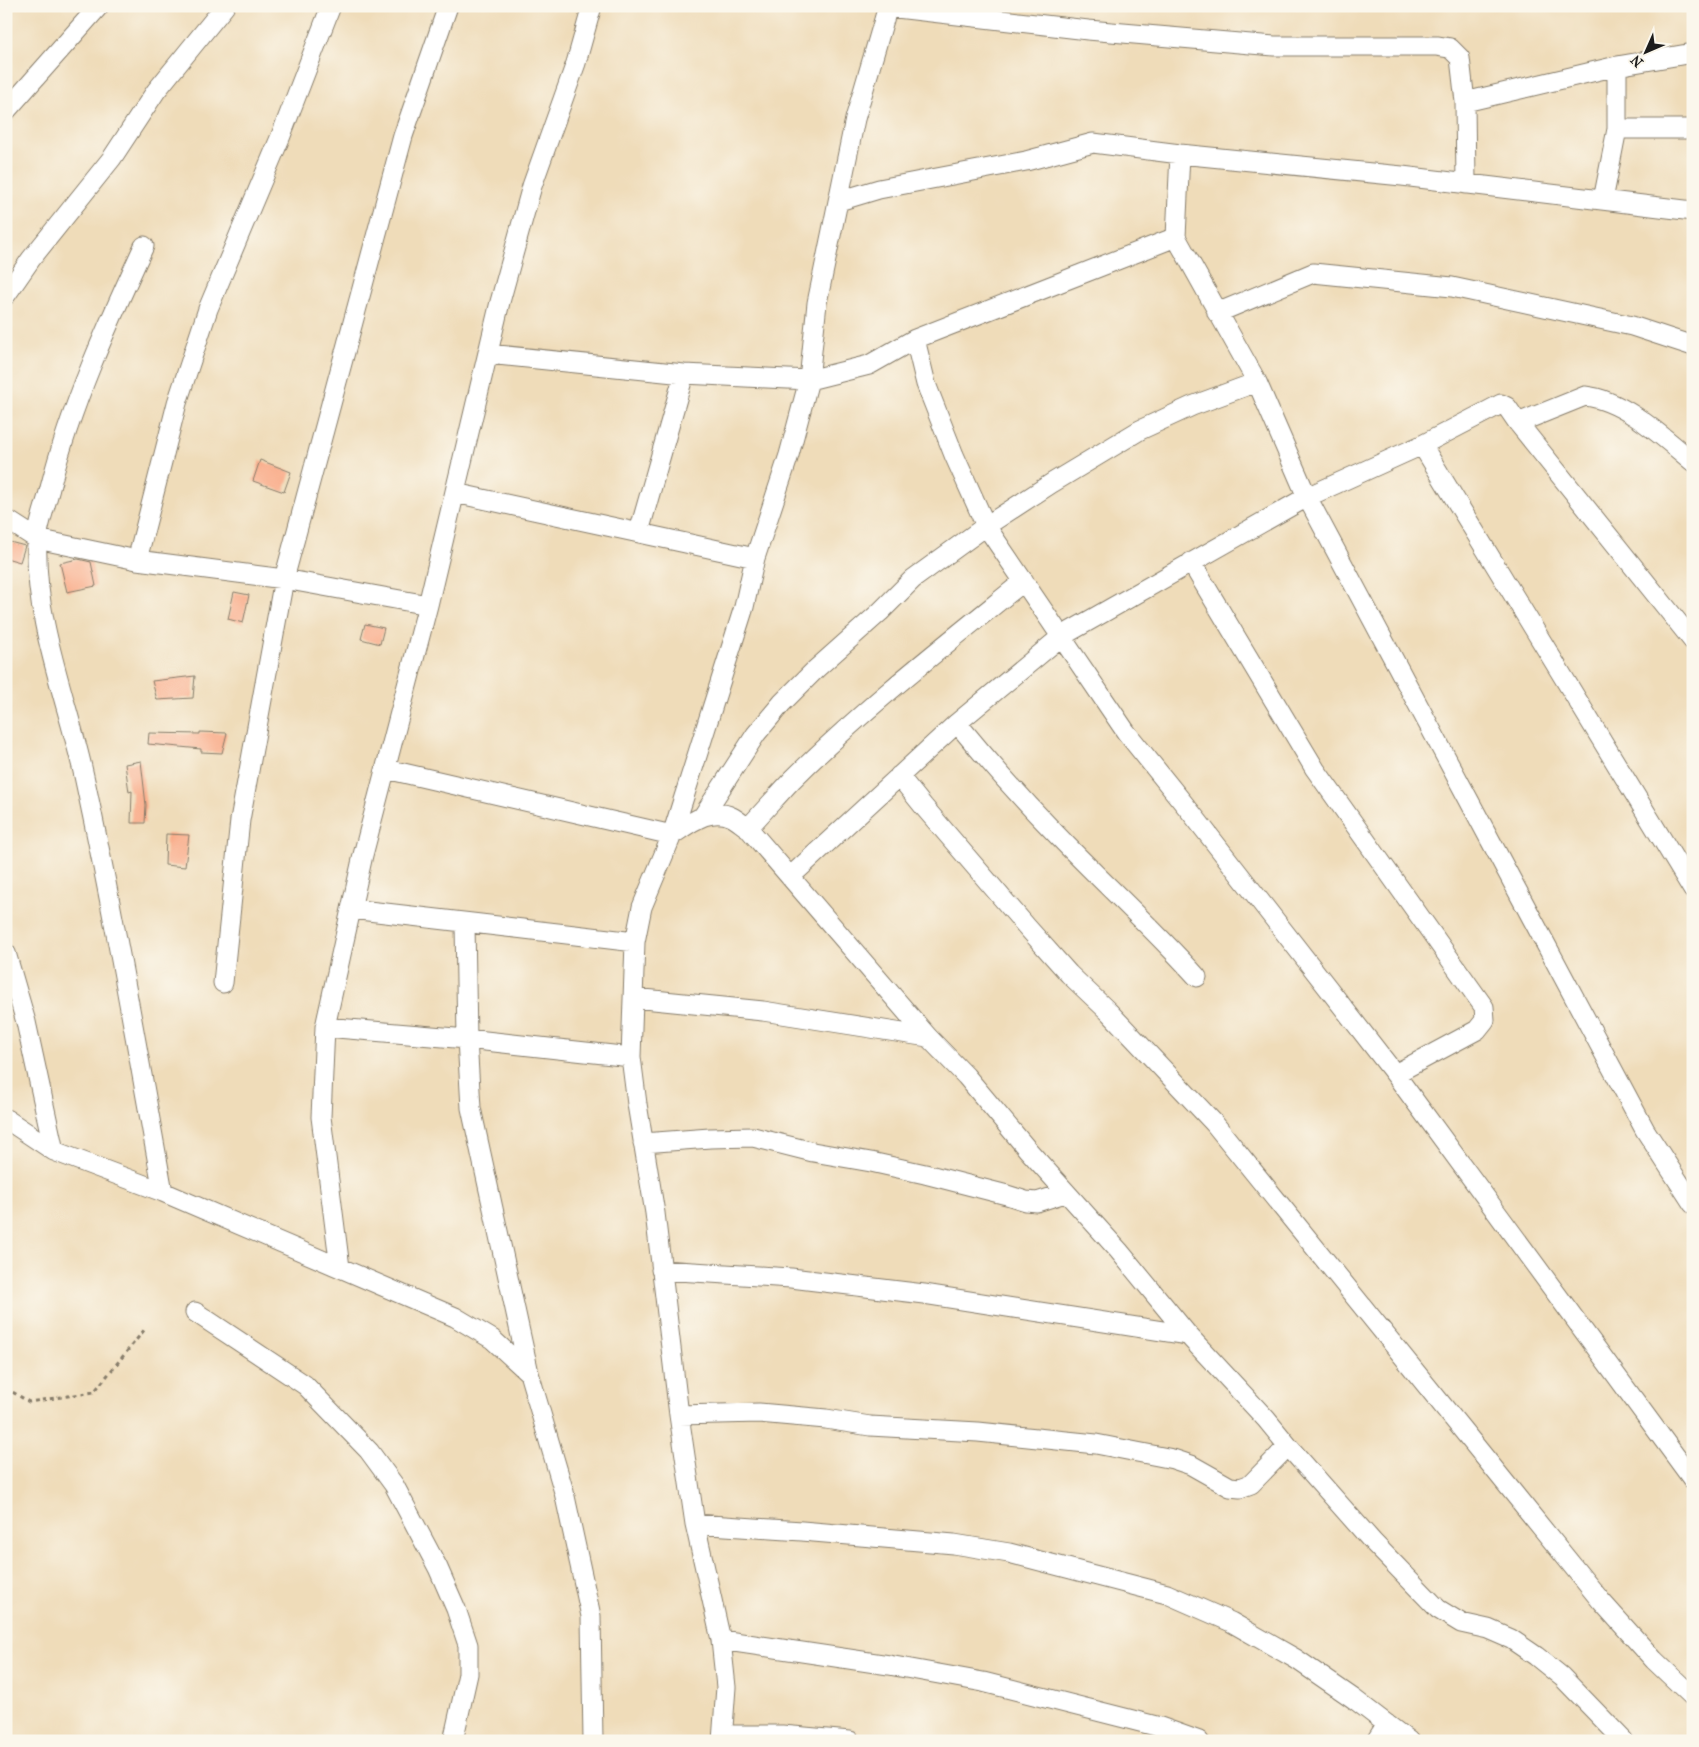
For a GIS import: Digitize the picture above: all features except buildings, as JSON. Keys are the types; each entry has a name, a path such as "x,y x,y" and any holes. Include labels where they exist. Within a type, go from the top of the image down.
{"street":[{"path":"6,111 99,6"},
{"path":"6,295 31,259 112,158 156,91 225,6"},
{"path":"137,560 177,403 208,309 280,138 331,6"},
{"path":"223,983 240,820 284,578 403,136 448,6"},
{"path":"340,1268 321,1117 325,1027 351,910 428,605 500,302 532,186 576,63 592,6"},
{"path":"850,1741 782,1735 722,1738 726,1687 721,1640 695,1524 679,1415 655,1213 631,1057 634,942 642,907 672,835 744,607 756,558 789,455 809,380 817,303 855,119 888,7 1088,30 1274,46 1437,46 1450,48 1460,58 1465,102 1466,184"},
{"path":"1465,102 1617,66 1693,54"},
{"path":"1603,200 1616,129 1617,66"},
{"path":"1616,129 1693,129"},
{"path":"839,201 879,189 1026,161 1093,143 1693,211"},
{"path":"1180,154 1176,237 1257,382 1307,497 1645,1130 1693,1204"},
{"path":"488,354 684,374 809,380 869,365 915,339 1176,237"},
{"path":"144,246 101,343 77,404 56,463 37,539 40,602 56,673 83,773 116,930 163,1192"},
{"path":"1217,313 1313,273 1452,287 1632,326 1693,346"},
{"path":"915,339 926,384 986,526 1126,732 1193,814 1395,1074 1693,1480"},
{"path":"639,532 684,374"},
{"path":"703,816 756,734 782,704 816,669 880,612 913,579 986,526 1052,483 1140,430 1192,406 1257,382"},
{"path":"1518,423 1585,396 1596,397 1612,402 1656,432 1693,462"},
{"path":"790,877 957,723 1062,636 1307,497 1422,445 1501,404 1507,407 1693,641"},
{"path":"1422,445 1693,890"},
{"path":"455,493 756,558"},
{"path":"6,519 37,539 137,560 284,578 428,605"},
{"path":"1192,562 1315,769 1484,1007 1485,1020 1477,1030 1395,1074"},
{"path":"748,828 792,781 856,721 912,672 1024,581"},
{"path":"957,723 1032,808 1160,936 1197,977"},
{"path":"386,769 672,835 703,816 719,814 731,816 748,828 928,1037 966,1076 1065,1192 1119,1250 1188,1335 1266,1419 1372,1541 1438,1609 1461,1623 1488,1630 1511,1639 1536,1656 1562,1677 1624,1741"},
{"path":"899,776 1069,974 1108,1011 1214,1123 1601,1601 1654,1660 1693,1697"},
{"path":"351,910 634,942"},
{"path":"466,924 467,1039 471,1108 529,1373 564,1492 591,1616 592,1741"},
{"path":"6,953 26,1022 54,1150"},
{"path":"634,998 763,1011 928,1037"},
{"path":"325,1027 467,1039 631,1057"},
{"path":"6,1119 54,1150 163,1192 456,1317 492,1339 529,1373"},
{"path":"643,1143 753,1137 813,1152 925,1174 1007,1195 1026,1202 1037,1202 1065,1192"},
{"path":"661,1270 791,1278 914,1293 1188,1335"},
{"path":"195,1312 305,1385 369,1451 394,1485 438,1568 456,1609 468,1645 468,1674 453,1741"},
{"path":"679,1415 759,1413 826,1419 870,1426 978,1432 1096,1444 1173,1459 1191,1465 1230,1487 1240,1488 1251,1484 1288,1446"},
{"path":"695,1524 810,1531 954,1544 1009,1553 1167,1594 1230,1622 1296,1659 1409,1741"},
{"path":"721,1640 889,1665 983,1682 1160,1727 1199,1741"},
{"path":"1376,1741 1387,1724"}],"path":[{"path":"6,1388 29,1402 94,1392 145,1329"}]}
